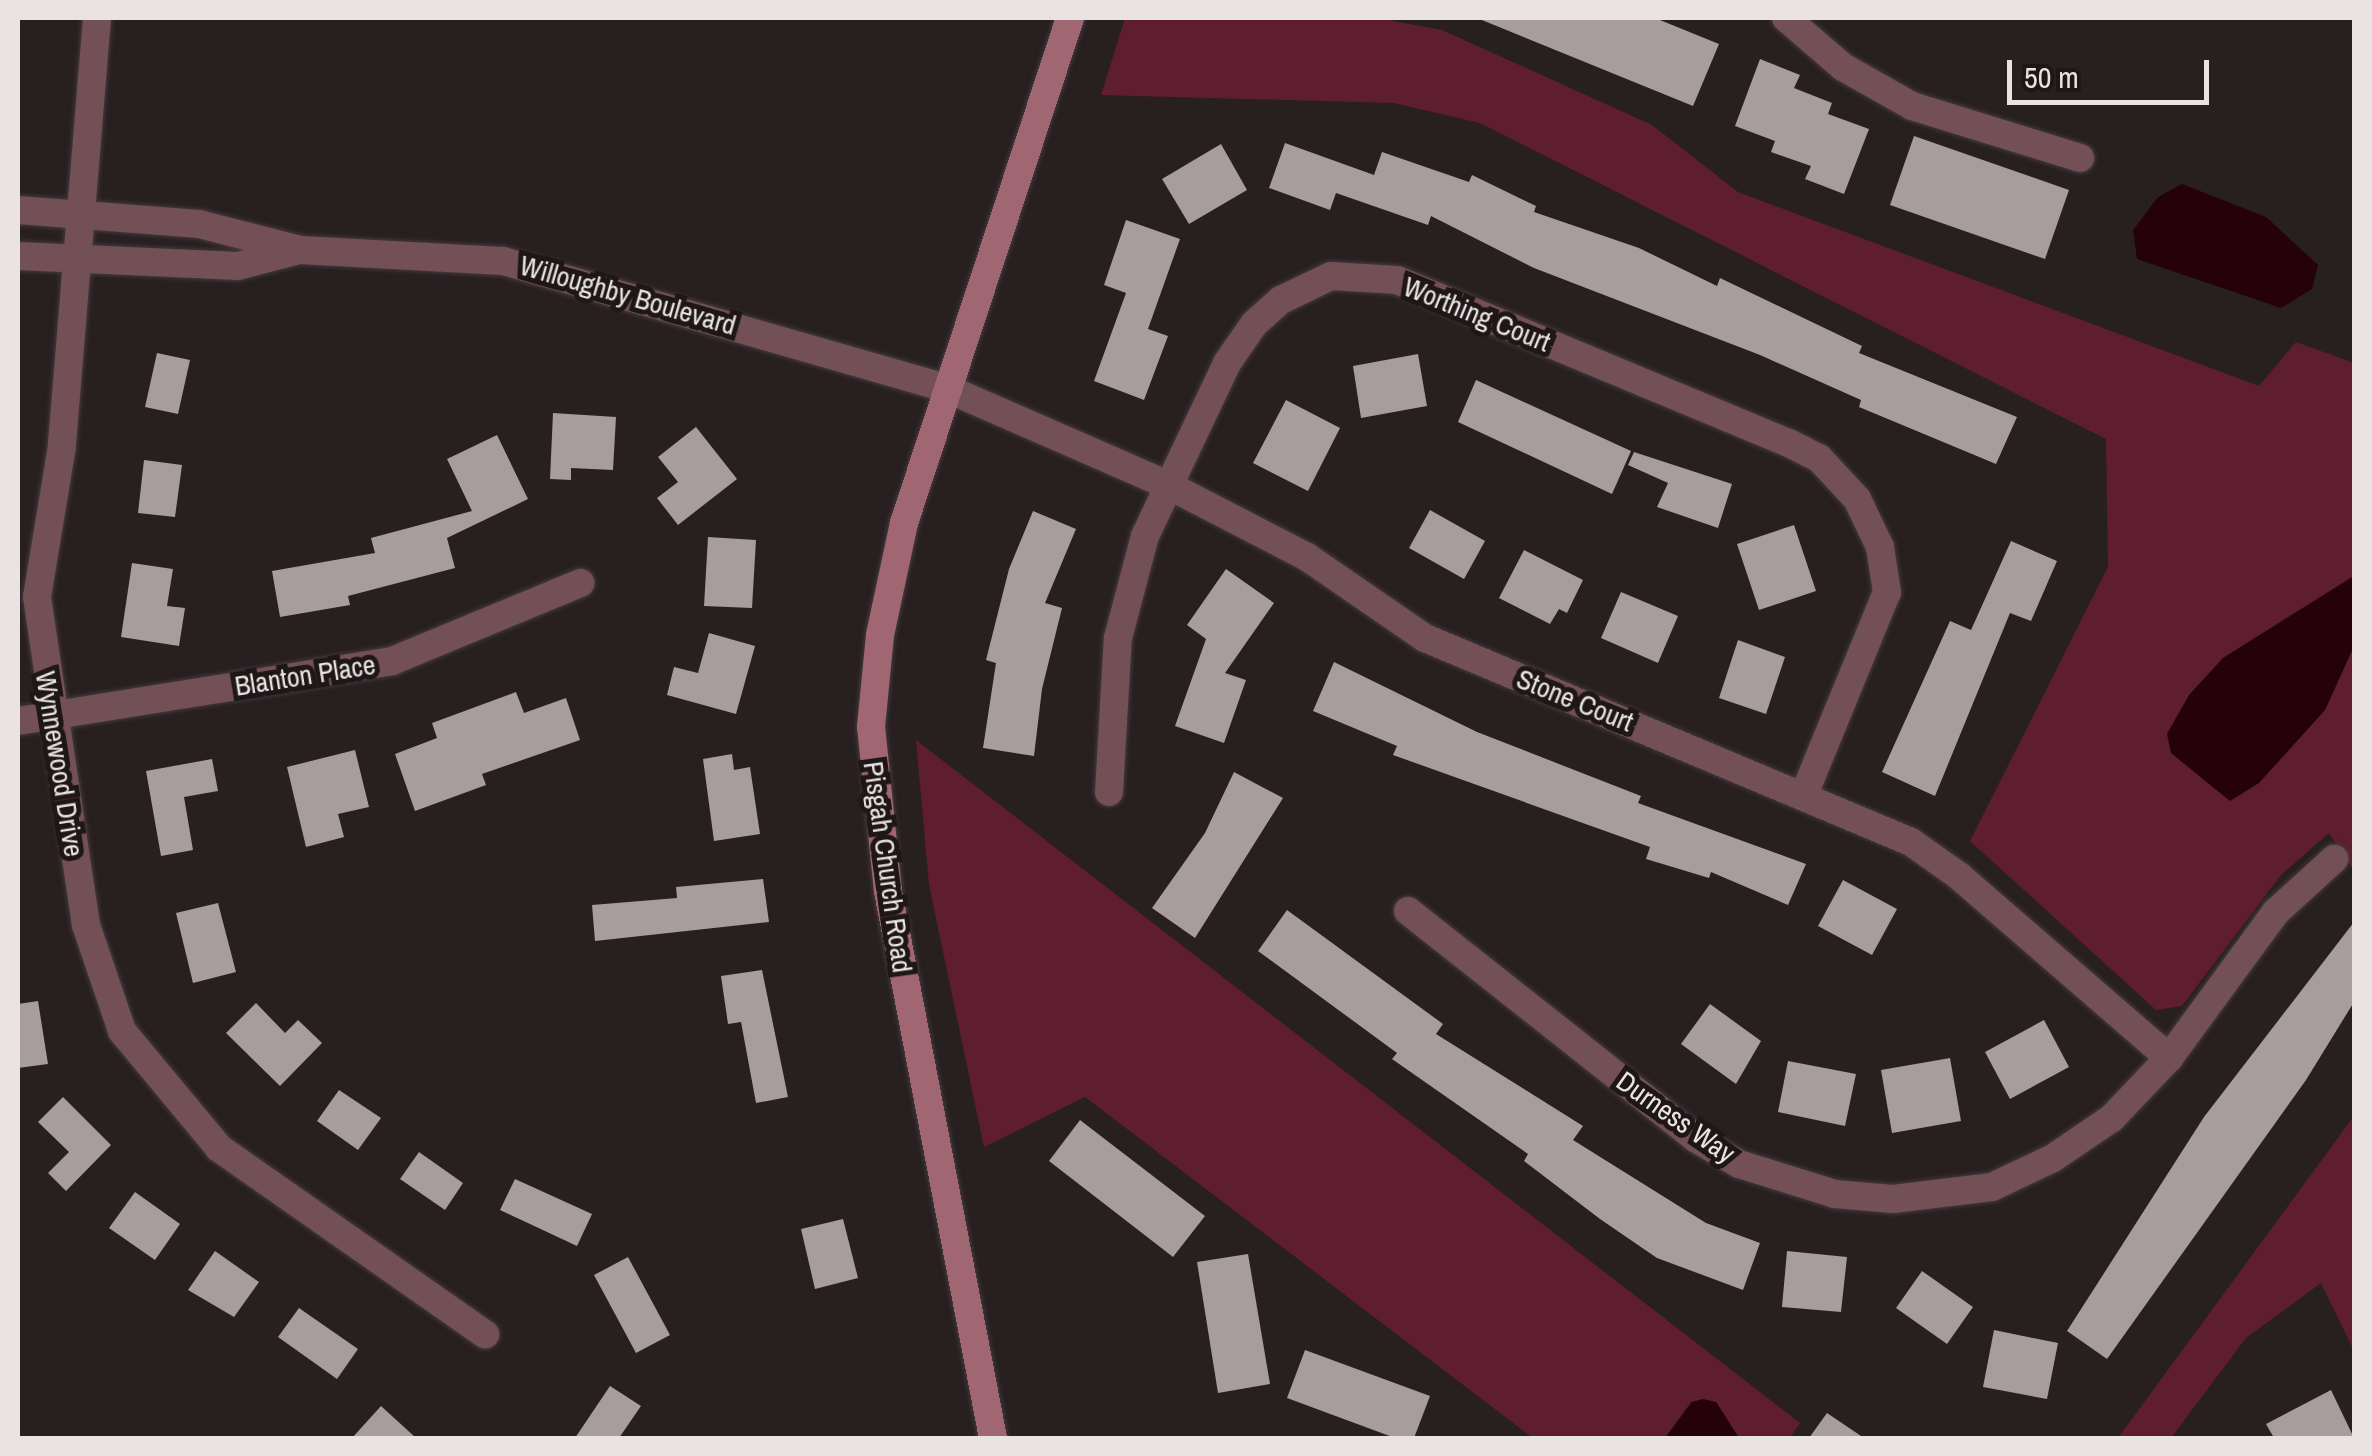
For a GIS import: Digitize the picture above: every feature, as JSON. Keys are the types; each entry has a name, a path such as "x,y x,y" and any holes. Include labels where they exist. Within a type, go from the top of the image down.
{"main road":[{"name":"Pisgah Church Road","path":"994,1438 888,891 871,727 880,636 904,523 1070,18"}],"street":[{"name":"Wynnewood Drive","path":"97,18 62,446 37,597 50,715 86,925 122,1031 219,1148 485,1334"},
{"path":"1786,18 1843,67 1912,106 2080,158"},
{"name":"Willoughby Boulevard","path":"18,210 82,211 199,224 300,250 503,260 948,390"},
{"name":"Willoughby Boulevard","path":"18,256 238,266 300,250"},
{"name":"Worthing Court","path":"1109,792 1118,638 1145,536 1226,363 1254,324 1281,300 1331,276 1397,280 1819,458 1857,500 1880,547 1888,592 1804,794"},
{"name":"Stone Court","path":"948,390 1168,484 1306,556 1425,638 1911,842 1959,876 2168,1058"},
{"name":"Blanton Place","path":"18,721 392,662 580,583"},
{"name":"Durness Way","path":"1408,911 1696,1138 1739,1164 1835,1194 1893,1199 1992,1187 2053,1158 2112,1118 2168,1058 2276,912 2334,858"}],"shaded area":[{"path":"1125,18 1377,18 1442,30 1652,125 1738,192 2259,386 2296,342 2354,363 2354,576 2223,658 2325,710 2354,646 2354,871 2329,833 2281,875 2182,1006 2156,1010 1970,841 2108,567 2106,439 1480,123 1394,103 1101,95"},
{"path":"2182,184 2266,217 2318,265 2312,289 2281,308 2137,259 2133,230 2158,197"},
{"path":"2354,576 2354,646 2325,710 2259,783 2230,801 2171,753 2167,734 2189,695 2223,658"},
{"path":"916,740 1800,1423 1790,1438 1739,1438 1716,1402 1691,1402 1665,1438 1533,1438 1085,1097 984,1147 929,885"},
{"path":"2354,1116 2354,1351 2321,1283 2246,1338 2171,1438 2118,1438"},
{"path":"1692,1402 1716,1402 1739,1438 1665,1438"}],"building":[{"path":"1477,18 1655,18 1719,44 1693,106"},
{"path":"1760,59 1800,75 1794,88 1832,103 1828,114 1869,129 1844,194 1805,179 1811,166 1771,152 1775,141 1735,126"},
{"path":"1914,136 2069,190 2045,259 1890,205"},
{"path":"1285,143 1374,175 1382,152 1469,182 1472,175 1536,206 1534,212 1639,248 1717,286 1720,278 1862,346 1859,353 2017,417 1996,464 1859,407 1861,400 1760,355 1534,268 1431,216 1428,225 1336,193 1330,210 1269,188"},
{"path":"1221,144 1247,190 1189,224 1162,179"},
{"path":"1126,220 1180,239 1148,329 1168,336 1144,400 1094,381 1126,293 1104,285"},
{"path":"157,353 190,360 178,414 145,407"},
{"path":"1418,354 1427,406 1361,418 1353,366"},
{"path":"1476,380 1631,451 1612,494 1458,422"},
{"path":"1286,400 1340,428 1308,491 1253,463"},
{"path":"553,413 616,417 613,470 571,468 571,480 550,479"},
{"path":"696,427 737,479 678,525 657,498 678,482 658,457"},
{"path":"497,435 528,499 447,538 455,568 348,596 350,605 280,617 272,571 375,553 371,538 472,511 447,459"},
{"path":"1634,452 1732,484 1718,528 1657,507 1668,483 1628,465"},
{"path":"144,460 182,465 175,517 138,513"},
{"path":"1430,510 1485,541 1464,579 1409,548"},
{"path":"1033,511 1076,529 1045,603 1062,608 1042,689 1034,756 983,748 996,663 986,660 1009,569"},
{"path":"1794,525 1816,591 1759,610 1737,544"},
{"path":"708,537 756,540 752,608 704,606"},
{"path":"2011,541 2057,561 2031,621 2010,613 1935,796 1882,772 1950,621 1971,630"},
{"path":"1524,550 1583,580 1567,613 1559,609 1550,624 1499,598"},
{"path":"132,563 173,569 167,606 185,608 179,646 121,637"},
{"path":"1226,569 1274,603 1225,673 1246,680 1224,743 1175,726 1206,639 1187,625"},
{"path":"1621,592 1678,616 1658,663 1601,638"},
{"path":"709,633 755,646 736,714 667,695 674,667 698,673"},
{"path":"1738,640 1785,657 1766,714 1719,698"},
{"path":"1334,662 1477,732 1641,796 1638,803 1806,864 1788,905 1711,872 1709,878 1646,859 1650,847 1393,755 1397,746 1313,711"},
{"path":"516,692 524,713 566,698 580,740 482,774 486,785 415,811 395,754 437,738 432,723"},
{"path":"355,750 369,807 338,814 344,837 306,847 287,767"},
{"path":"732,754 734,770 750,767 760,834 714,841 703,759"},
{"path":"212,759 218,791 184,797 193,850 161,856 146,771"},
{"path":"1234,772 1283,798 1195,938 1152,908 1205,833"},
{"path":"763,879 769,922 595,941 592,905 677,898 676,887"},
{"path":"1843,880 1897,909 1872,955 1818,926"},
{"path":"218,903 236,972 193,983 176,913"},
{"path":"1287,910 1443,1024 1436,1034 1583,1126 1573,1140 1706,1223 1760,1243 1743,1290 1657,1258 1600,1219 1524,1161 1528,1154 1392,1059 1397,1053 1258,951"},
{"path":"2354,922 2354,1002 2306,1080 2107,1359 2067,1331 2204,1117"},
{"path":"762,970 788,1097 756,1103 741,1022 728,1024 721,976"},
{"path":"38,1001 48,1064 18,1068 18,1004"},
{"path":"256,1003 285,1033 298,1020 322,1043 280,1086 226,1033"},
{"path":"1710,1004 1761,1041 1736,1084 1681,1044"},
{"path":"2044,1020 2069,1067 2010,1099 1985,1052"},
{"path":"1950,1058 1961,1121 1892,1133 1881,1070"},
{"path":"1788,1061 1856,1074 1845,1126 1778,1112"},
{"path":"339,1090 381,1118 358,1150 317,1121"},
{"path":"63,1097 111,1145 66,1191 48,1173 69,1152 38,1122"},
{"path":"1080,1120 1205,1216 1173,1257 1049,1161"},
{"path":"419,1152 463,1183 445,1210 400,1179"},
{"path":"515,1179 592,1214 577,1246 500,1210"},
{"path":"135,1192 180,1224 155,1260 109,1228"},
{"path":"843,1219 858,1278 815,1289 801,1229"},
{"path":"215,1251 259,1282 234,1317 188,1290"},
{"path":"1787,1251 1847,1257 1841,1312 1782,1307"},
{"path":"1248,1254 1270,1384 1218,1393 1197,1262"},
{"path":"628,1257 670,1335 636,1353 594,1275"},
{"path":"1922,1271 1973,1307 1947,1344 1896,1308"},
{"path":"299,1308 358,1349 337,1379 278,1337"},
{"path":"1994,1330 2058,1343 2047,1399 1983,1387"},
{"path":"1305,1350 1430,1396 1414,1438 1395,1438 1287,1398"},
{"path":"610,1386 641,1406 619,1438 575,1438"},
{"path":"2331,1390 2354,1438 2274,1438 2266,1424"},
{"path":"381,1406 416,1438 352,1438"},
{"path":"1827,1413 1864,1438 1809,1438"}]}
